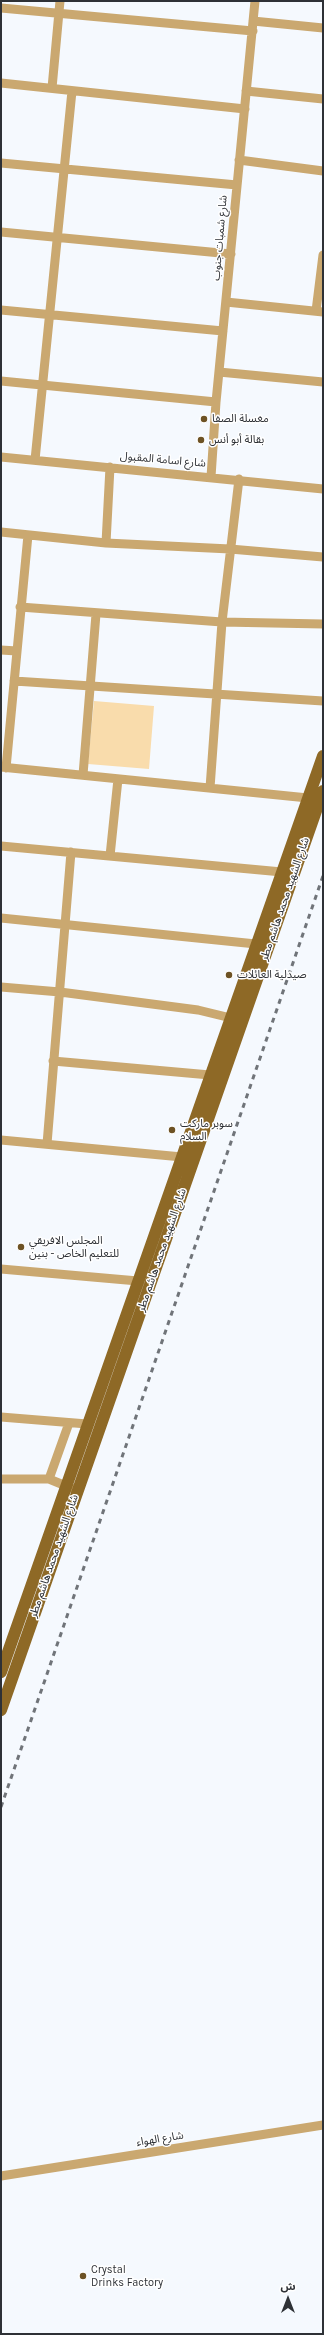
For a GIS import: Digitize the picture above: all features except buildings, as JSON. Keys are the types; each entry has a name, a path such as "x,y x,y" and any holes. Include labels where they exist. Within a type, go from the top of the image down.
{"main road":[{"name":"شارع الشهيد محمد هاشم مطر","path":"1,1672 323,756"},
{"name":"شارع الشهيد محمد هاشم مطر","path":"2,1706 323,791"}],"street":[{"path":"52,88 60,1"},
{"name":"شارع شمبات جنوب","path":"211,476 216,402 255,1"},
{"path":"1,8 253,31"},
{"path":"254,21 323,28"},
{"path":"1,84 245,108"},
{"path":"35,460 48,314 72,91"},
{"path":"246,91 323,99"},
{"path":"239,160 323,171"},
{"path":"1,163 237,185"},
{"path":"1,232 231,254"},
{"path":"226,302 320,312 323,255"},
{"path":"1,310 223,331"},
{"path":"219,372 323,382"},
{"path":"1,382 216,402"},
{"name":"شارع اسامة المقبول","path":"1,457 211,476 323,489"},
{"path":"106,543 110,467"},
{"path":"210,788 218,696 222,622 239,480"},
{"path":"1,532 106,543 230,549 323,557"},
{"path":"28,535 4,768 308,798"},
{"path":"20,607 96,614 222,622 323,624"},
{"path":"83,776 96,614"},
{"path":"1,650 17,651"},
{"path":"14,681 218,696 323,701"},
{"path":"110,856 118,779"},
{"path":"1,846 282,872"},
{"path":"47,1144 71,852"},
{"path":"1,918 66,923 256,944"},
{"path":"1,987 60,992 198,1010 231,1018"},
{"path":"53,1061 210,1075"},
{"path":"1,1140 182,1157"},
{"path":"1,1269 138,1281"},
{"path":"1,1417 87,1424"},
{"path":"49,1479 68,1423"},
{"path":"1,1479 49,1479 65,1487 78,1489"},
{"name":"شارع الهواء","path":"1,2176 323,2125"}],"shaded area":[{"path":"94,701 154,706 149,769 88,764"}],"railway":[{"path":"1,1807 323,876"}],"place":[{"name":"مغسلة الصفا","path":"204,419"},
{"name":"بقالة أبو أنس","path":"201,440"},
{"name":"صيدلية العائلات","path":"229,975"},
{"name":"سوبر ماركت السلام","path":"172,1130"},
{"name":"المجلس الافريقي للتعليم الخاص - بنين","path":"21,1247"},
{"name":"Crystal Drinks Factory","path":"83,2276"}]}
